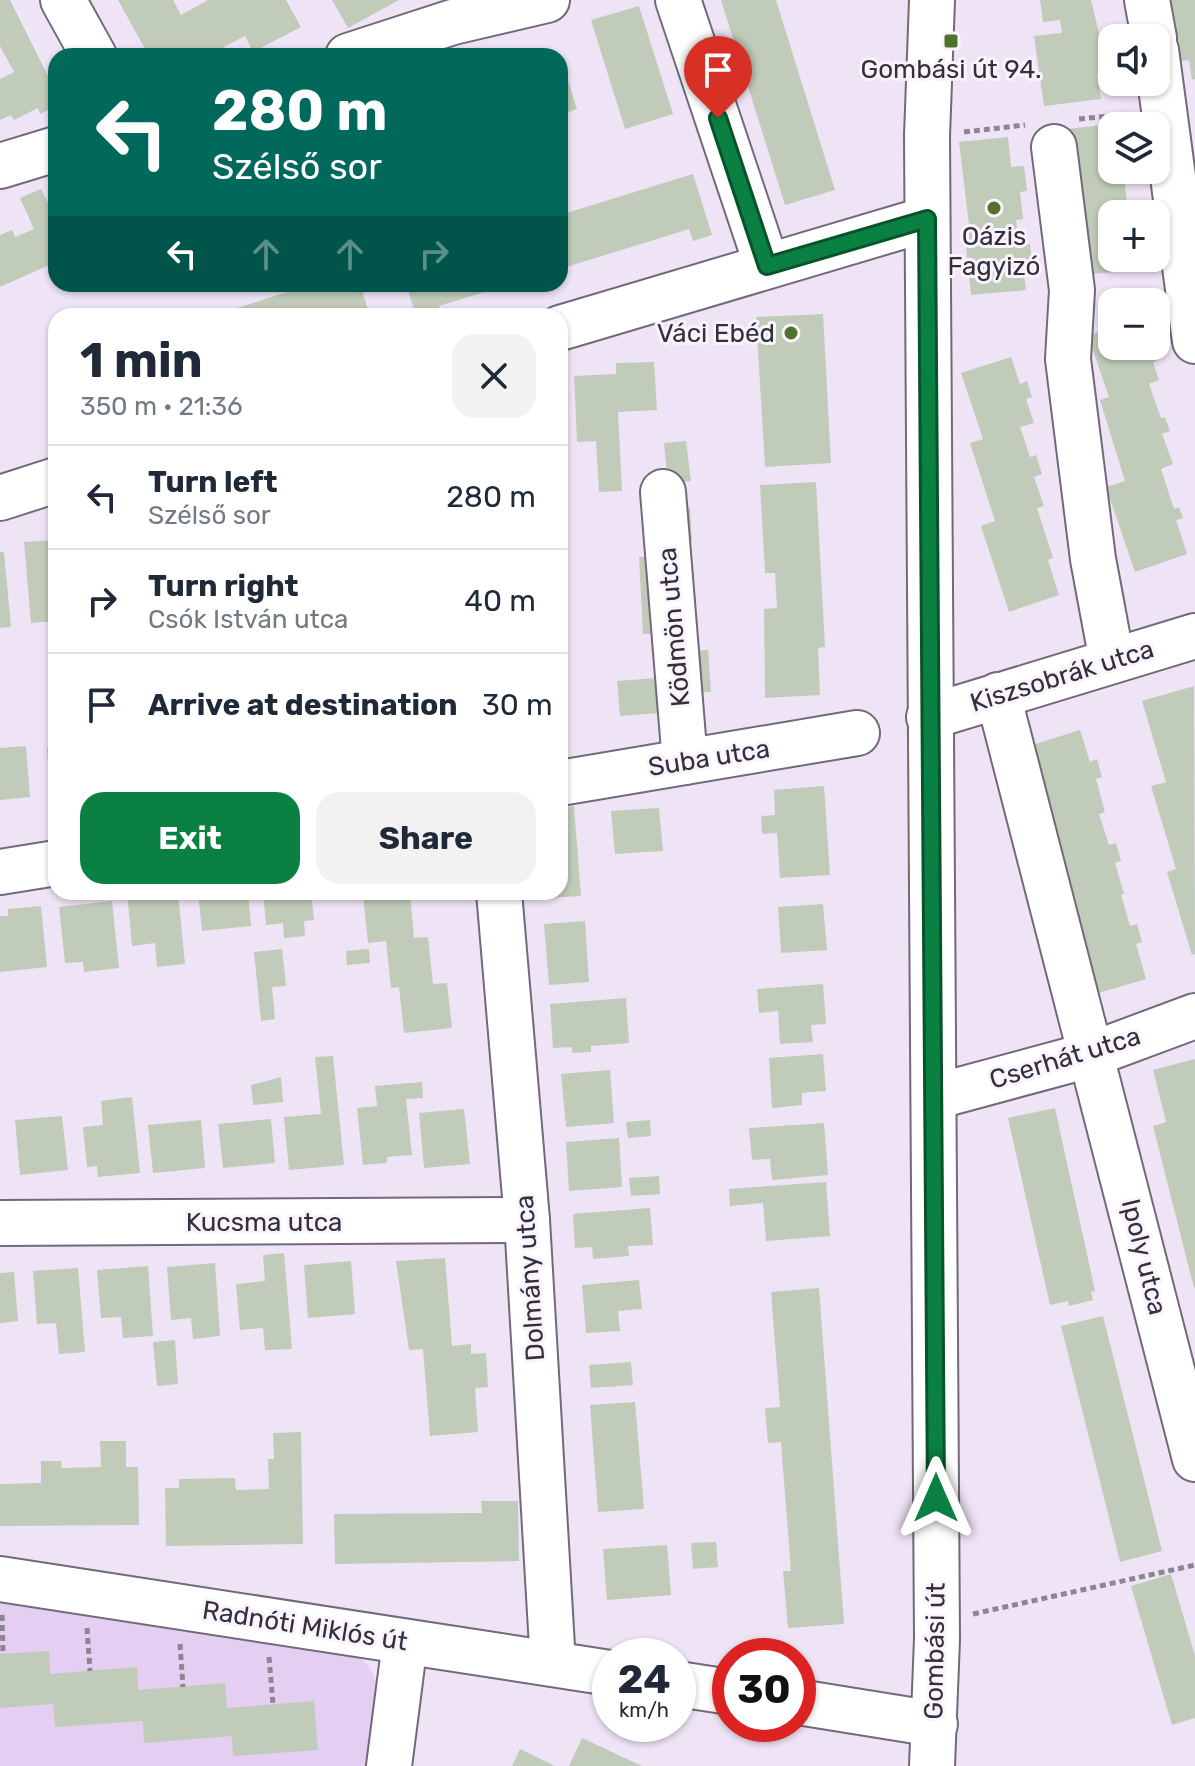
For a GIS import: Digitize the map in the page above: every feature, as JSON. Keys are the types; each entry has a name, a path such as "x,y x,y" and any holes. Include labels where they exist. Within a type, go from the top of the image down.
{"street":[{"path":"63,0 90,48"},
{"path":"366,48 447,11 547,0"},
{"path":"678,0 767,266"},
{"name":"Gombási út","path":"932,0 927,219 934,1097 934,1745"},
{"path":"1147,0 1151,24"},
{"path":"1162,96 1195,341"},
{"path":"1044,136 1072,290 1068,359 1093,559 1112,661"},
{"path":"0,166 48,151"},
{"path":"568,326 927,219"},
{"path":"0,498 48,483"},
{"name":"Ködmön utca","path":"663,492 685,762"},
{"name":"Kiszsobrák utca","path":"929,717 1195,636"},
{"name":"Ipoly utca","path":"998,695 1195,1459"},
{"name":"Suba utca","path":"568,782 857,733"},
{"path":"0,872 48,864"},
{"name":"Dolmány utca","path":"500,900 527,1220 553,1664"},
{"name":"Cserhát utca","path":"934,1097 1093,1054 1195,1016"},
{"name":"Kucsma utca","path":"0,1223 527,1220"},
{"name":"Radnóti Miklós út","path":"1,1593 405,1642 592,1670"},
{"path":"389,1766 405,1642"},
{"path":"816,1708 934,1745"}],"path":[{"path":"983,130 1044,136"},
{"path":"936,1622 1195,1565"},
{"path":"1,1593 3,1654"},
{"path":"86,1621 90,1671"},
{"path":"180,1635 183,1687"},
{"path":"268,1649 273,1704"}],"shaded area":[{"path":"0,1598 353,1654 365,1663 378,1688 379,1719 373,1766 0,1766"}],"building":[{"path":"0,0 10,0 48,76 48,110 40,114 38,108 14,120 11,115 0,120 0,79 14,72 0,46"},
{"path":"118,0 173,0 181,15 208,0 286,0 301,27 261,48 251,48 245,36 222,48 145,48"},
{"path":"332,0 399,0 348,28"},
{"path":"721,0 776,0 835,190 785,205"},
{"path":"1040,0 1091,0 1098,29 1097,74 1098,96 1101,99 1044,106 1034,36 1062,33 1060,20 1043,22"},
{"path":"1167,0 1195,0 1195,79 1192,80 1189,60 1176,62"},
{"path":"639,6 673,114 625,129 591,20"},
{"path":"568,80 577,109 568,112"},
{"path":"1098,126 1098,184 1125,184 1127,200 1098,200 1098,272 1115,272 1081,275 1067,129"},
{"path":"1008,137 1011,167 1024,166 1027,191 1020,192 1023,219 1016,220 1019,245 1030,244 1032,261 1023,262 1026,290 971,295 964,226 969,225 959,142"},
{"path":"693,174 712,235 693,241 689,229 568,267 568,213"},
{"path":"41,189 48,203 48,266 0,287 0,235 12,230 15,237 34,229 20,198"},
{"path":"288,292 362,292 368,308 236,308"},
{"path":"408,292 484,292 440,308 414,308"},
{"path":"823,314 831,463 765,467 756,317"},
{"path":"1098,332 1098,360 1158,360 1153,362 1159,380 1149,384 1161,418 1165,417 1170,431 1162,434 1173,464 1161,469 1174,509 1179,507 1183,518 1176,520 1187,554 1135,572 1106,487 1125,481 1100,400 1109,397 1088,336"},
{"path":"1011,357 1020,384 1027,381 1032,397 1026,399 1034,423 1020,427 1030,457 1036,455 1042,474 1034,477 1044,506 1037,508 1053,558 1048,560 1059,595 1009,612 981,526 995,521 970,443 983,439 961,373"},
{"path":"654,362 657,410 618,412 622,491 599,492 596,441 577,442 574,376 616,374 616,363"},
{"path":"686,441 691,481 668,484 664,443"},
{"path":"816,482 825,647 818,648 820,695 765,698 764,609 777,608 775,573 765,573 760,485"},
{"path":"690,508 692,540 674,542 671,509"},
{"path":"48,540 48,622 31,623 24,542"},
{"path":"0,552 4,552 11,627 0,628"},
{"path":"661,556 667,634 643,634 639,557"},
{"path":"708,650 711,692 690,693 688,651"},
{"path":"670,677 673,712 620,716 617,681"},
{"path":"1194,686 1195,954 1192,955 1167,872 1176,869 1151,786 1166,782 1142,701"},
{"path":"1080,730 1090,762 1097,759 1102,777 1096,779 1105,812 1099,814 1109,845 1116,843 1121,861 1115,863 1124,894 1121,895 1130,926 1137,924 1142,942 1136,944 1146,979 1095,994 1029,746"},
{"path":"26,746 30,797 0,800 0,748"},
{"path":"824,786 830,875 780,878 777,833 762,834 761,816 775,815 774,790"},
{"path":"574,806 581,896 568,897 568,807"},
{"path":"659,808 663,851 615,854 611,811"},
{"path":"128,900 179,900 185,964 157,967 155,943 132,946"},
{"path":"199,900 249,900 251,926 202,931"},
{"path":"264,900 312,900 314,920 304,921 305,936 284,938 283,923 266,925"},
{"path":"363,900 411,900 414,938 428,937 433,984 447,983 452,1028 404,1033 399,987 391,988 386,941 368,943"},
{"path":"112,901 119,968 84,972 83,962 65,963 59,907"},
{"path":"823,904 827,950 781,953 778,907"},
{"path":"41,906 47,967 0,972 0,916 8,916 8,909"},
{"path":"585,921 589,982 549,985 544,924"},
{"path":"282,949 286,986 272,987 275,1019 261,1021 254,952"},
{"path":"369,949 370,963 347,965 346,951"},
{"path":"823,984 826,1024 811,1025 813,1042 780,1044 778,1011 759,1013 757,989"},
{"path":"626,998 629,1043 591,1046 591,1052 572,1053 572,1047 553,1048 550,1004"},
{"path":"823,1054 826,1091 802,1093 802,1105 772,1108 769,1058"},
{"path":"333,1056 344,1165 289,1170 284,1117 321,1114 315,1057"},
{"path":"1195,1059 1194,1288 1153,1126 1166,1122 1153,1070"},
{"path":"610,1070 614,1123 566,1127 561,1074"},
{"path":"281,1077 283,1102 253,1105 251,1085"},
{"path":"422,1082 423,1098 406,1099 412,1155 387,1157 387,1163 363,1165 357,1108 377,1106 375,1086"},
{"path":"132,1097 140,1173 98,1177 97,1166 87,1167 83,1127 103,1125 101,1101"},
{"path":"1055,1108 1095,1291 1091,1292 1093,1300 1069,1306 1068,1301 1050,1305 1008,1118"},
{"path":"464,1109 470,1164 424,1168 419,1113"},
{"path":"62,1116 68,1170 20,1175 15,1120"},
{"path":"271,1119 275,1163 223,1168 218,1124"},
{"path":"201,1120 205,1168 153,1173 148,1125"},
{"path":"650,1120 651,1136 628,1138 626,1122"},
{"path":"824,1123 828,1175 772,1180 770,1159 752,1160 749,1128"},
{"path":"619,1138 622,1187 569,1191 566,1142"},
{"path":"659,1176 660,1194 631,1196 629,1178"},
{"path":"826,1182 830,1236 766,1241 763,1203 730,1206 729,1189"},
{"path":"650,1208 653,1245 628,1246 629,1256 593,1259 592,1247 575,1248 573,1214"},
{"path":"284,1253 292,1349 265,1350 263,1328 240,1330 236,1284 265,1281 263,1255"},
{"path":"445,1258 452,1346 471,1344 471,1354 486,1353 488,1387 475,1388 478,1432 430,1436 423,1349 409,1350 396,1261"},
{"path":"351,1261 355,1314 308,1318 304,1265"},
{"path":"215,1263 220,1336 193,1339 191,1318 171,1320 167,1267"},
{"path":"148,1266 153,1336 123,1338 121,1317 101,1318 97,1270"},
{"path":"78,1268 85,1352 59,1354 56,1323 37,1324 33,1271"},
{"path":"14,1272 18,1321 0,1323 0,1273"},
{"path":"639,1280 642,1309 618,1311 620,1331 586,1333 582,1285"},
{"path":"819,1288 844,1624 788,1628 783,1571 791,1571 781,1442 768,1443 765,1408 780,1407 771,1292"},
{"path":"1103,1316 1162,1551 1120,1562 1061,1326"},
{"path":"175,1340 178,1384 157,1386 153,1342"},
{"path":"631,1362 633,1385 591,1388 589,1365"},
{"path":"635,1402 644,1509 598,1512 590,1405"},
{"path":"301,1432 303,1544 166,1546 165,1488 179,1488 179,1479 235,1478 236,1490 269,1489 268,1459 274,1459 273,1433"},
{"path":"100,1441 126,1441 126,1467 138,1467 139,1525 0,1526 0,1484 41,1483 41,1461 61,1461 62,1468 101,1467"},
{"path":"481,1501 518,1501 519,1561 335,1564 334,1514 482,1513"},
{"path":"716,1542 718,1567 693,1569 691,1543"},
{"path":"667,1545 671,1595 607,1600 603,1549"},
{"path":"1171,1574 1195,1656 1195,1718 1172,1725 1131,1586"},
{"path":"49,1651 50,1674 137,1667 138,1690 225,1683 227,1708 314,1701 318,1750 233,1756 232,1736 144,1743 143,1721 55,1727 53,1704 0,1708 0,1654"},
{"path":"582,1738 642,1766 569,1766"},
{"path":"520,1749 555,1766 512,1766"}],"place":[{"name":"Gombási út 94.","path":"951,41"},
{"name":"Oázis Fagyizó","path":"994,208"},
{"name":"Váci Ebéd","path":"791,333"}],"route":[{"path":"718,118 767,266 927,219 936,1498"}]}
